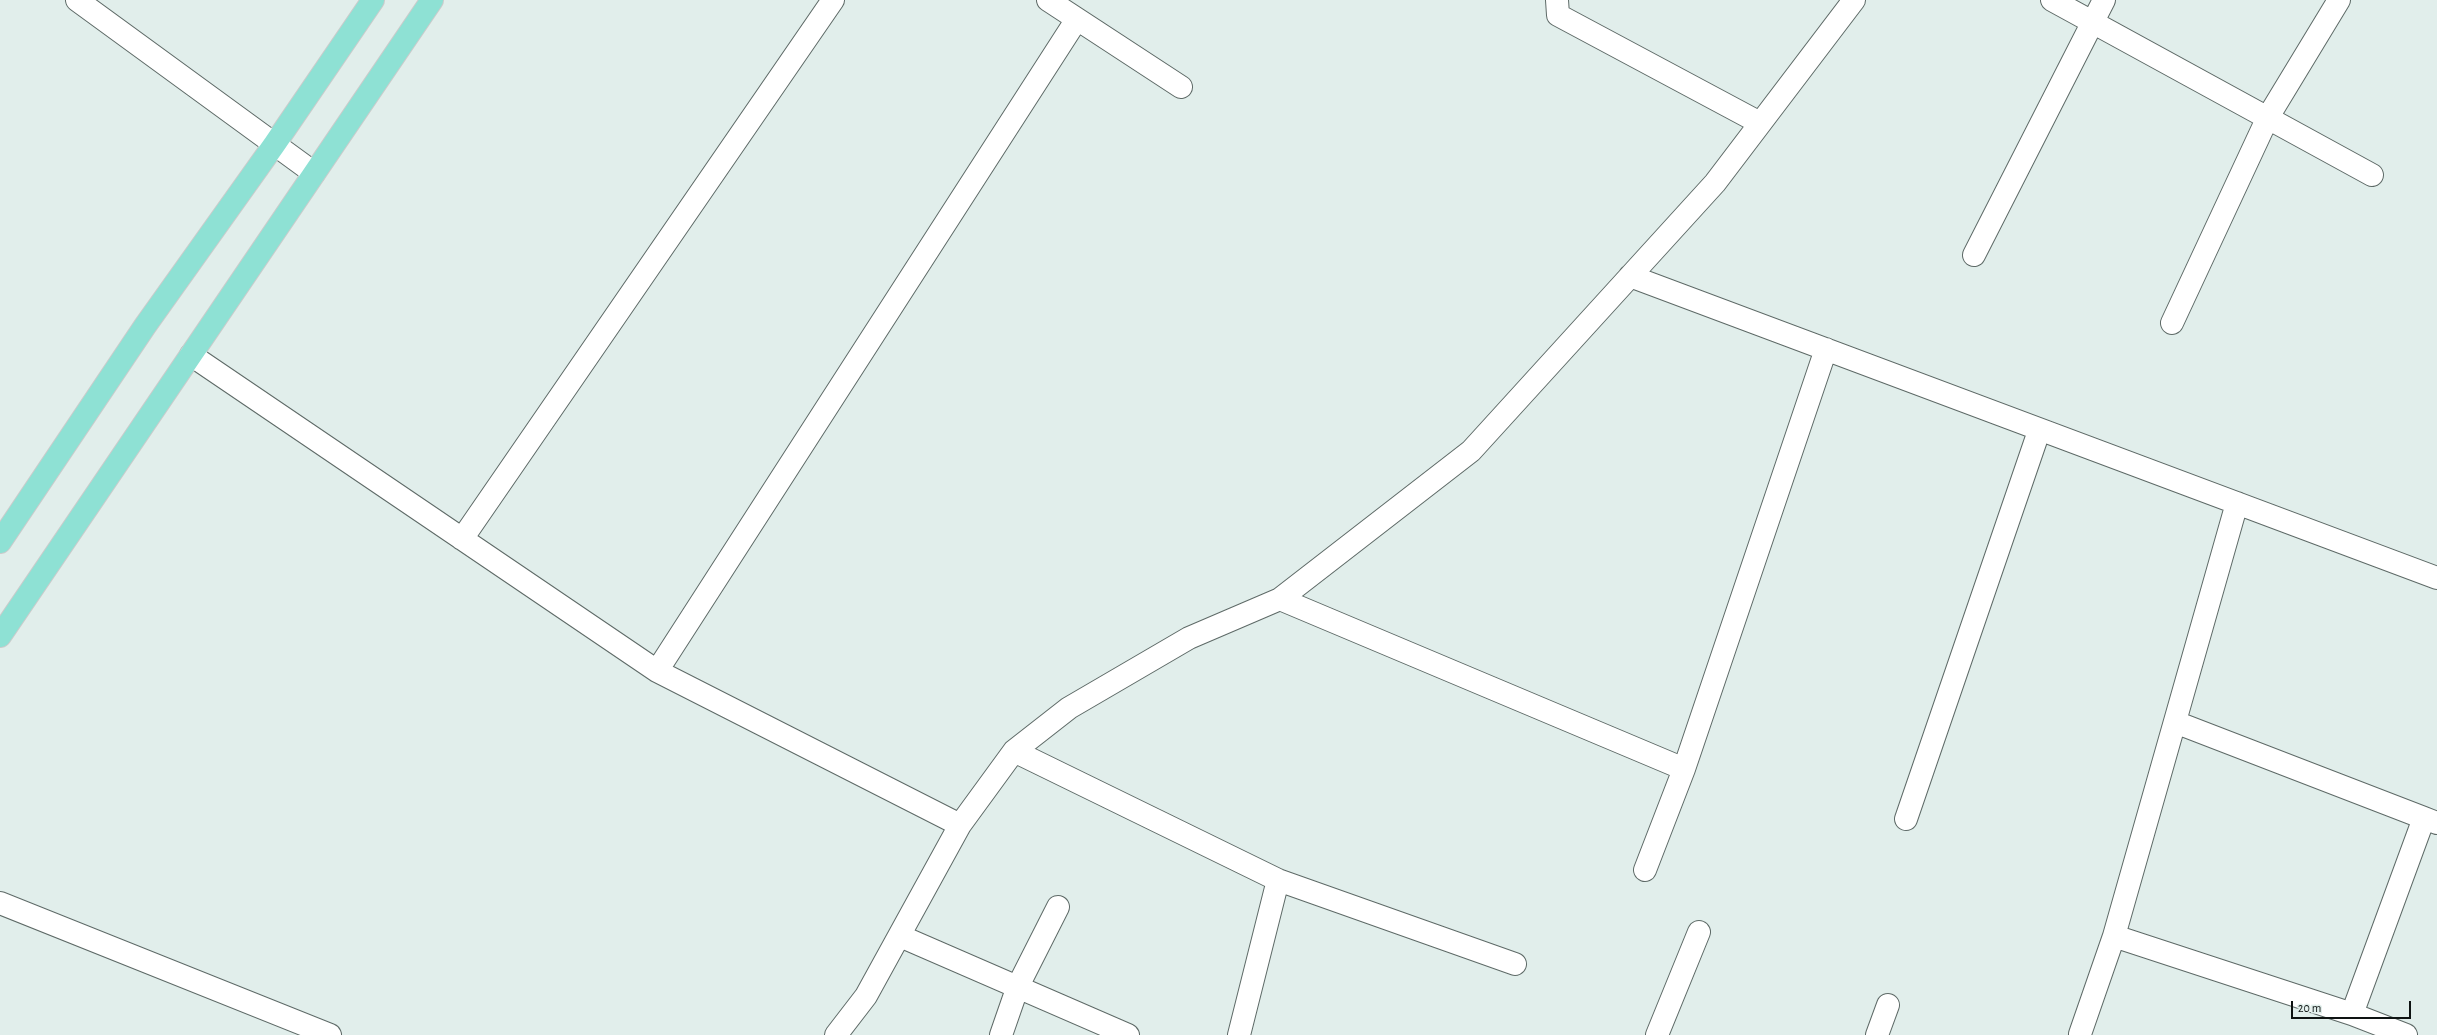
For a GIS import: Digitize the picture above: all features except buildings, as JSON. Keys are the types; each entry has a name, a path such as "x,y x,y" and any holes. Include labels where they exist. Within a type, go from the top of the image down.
{"main road":[{"path":"0,542 145,326 274,145 373,0"},
{"path":"0,636 432,0"}],"street":[{"path":"77,0 314,173"},
{"path":"462,539 833,0"},
{"path":"1048,0 1182,87"},
{"path":"1557,0 1558,15 1760,123"},
{"path":"836,1035 866,996 960,825 1014,751 1069,708 1189,638 1280,599 1471,451 1714,183 1854,0"},
{"path":"2052,0 2372,175"},
{"path":"1974,255 2104,0"},
{"path":"2172,323 2268,117 2339,0"},
{"path":"657,671 1078,19"},
{"path":"1630,276 2039,431 2437,578"},
{"path":"1645,870 1684,769 1826,349"},
{"path":"191,355 657,671 960,825"},
{"path":"1906,819 2039,431"},
{"path":"2080,1034 2114,936 2238,504"},
{"path":"1280,599 1684,769"},
{"path":"2175,722 2431,820 2352,1014"},
{"path":"1014,751 1278,880 1515,964"},
{"path":"1240,1035 1278,880"},
{"path":"0,903 330,1035"},
{"path":"1001,1035 1018,986 1058,907"},
{"path":"1657,1035 1699,932"},
{"path":"900,936 1128,1035"},
{"path":"2114,936 2352,1014 2406,1035"},
{"path":"1877,1035 1888,1005"}]}
